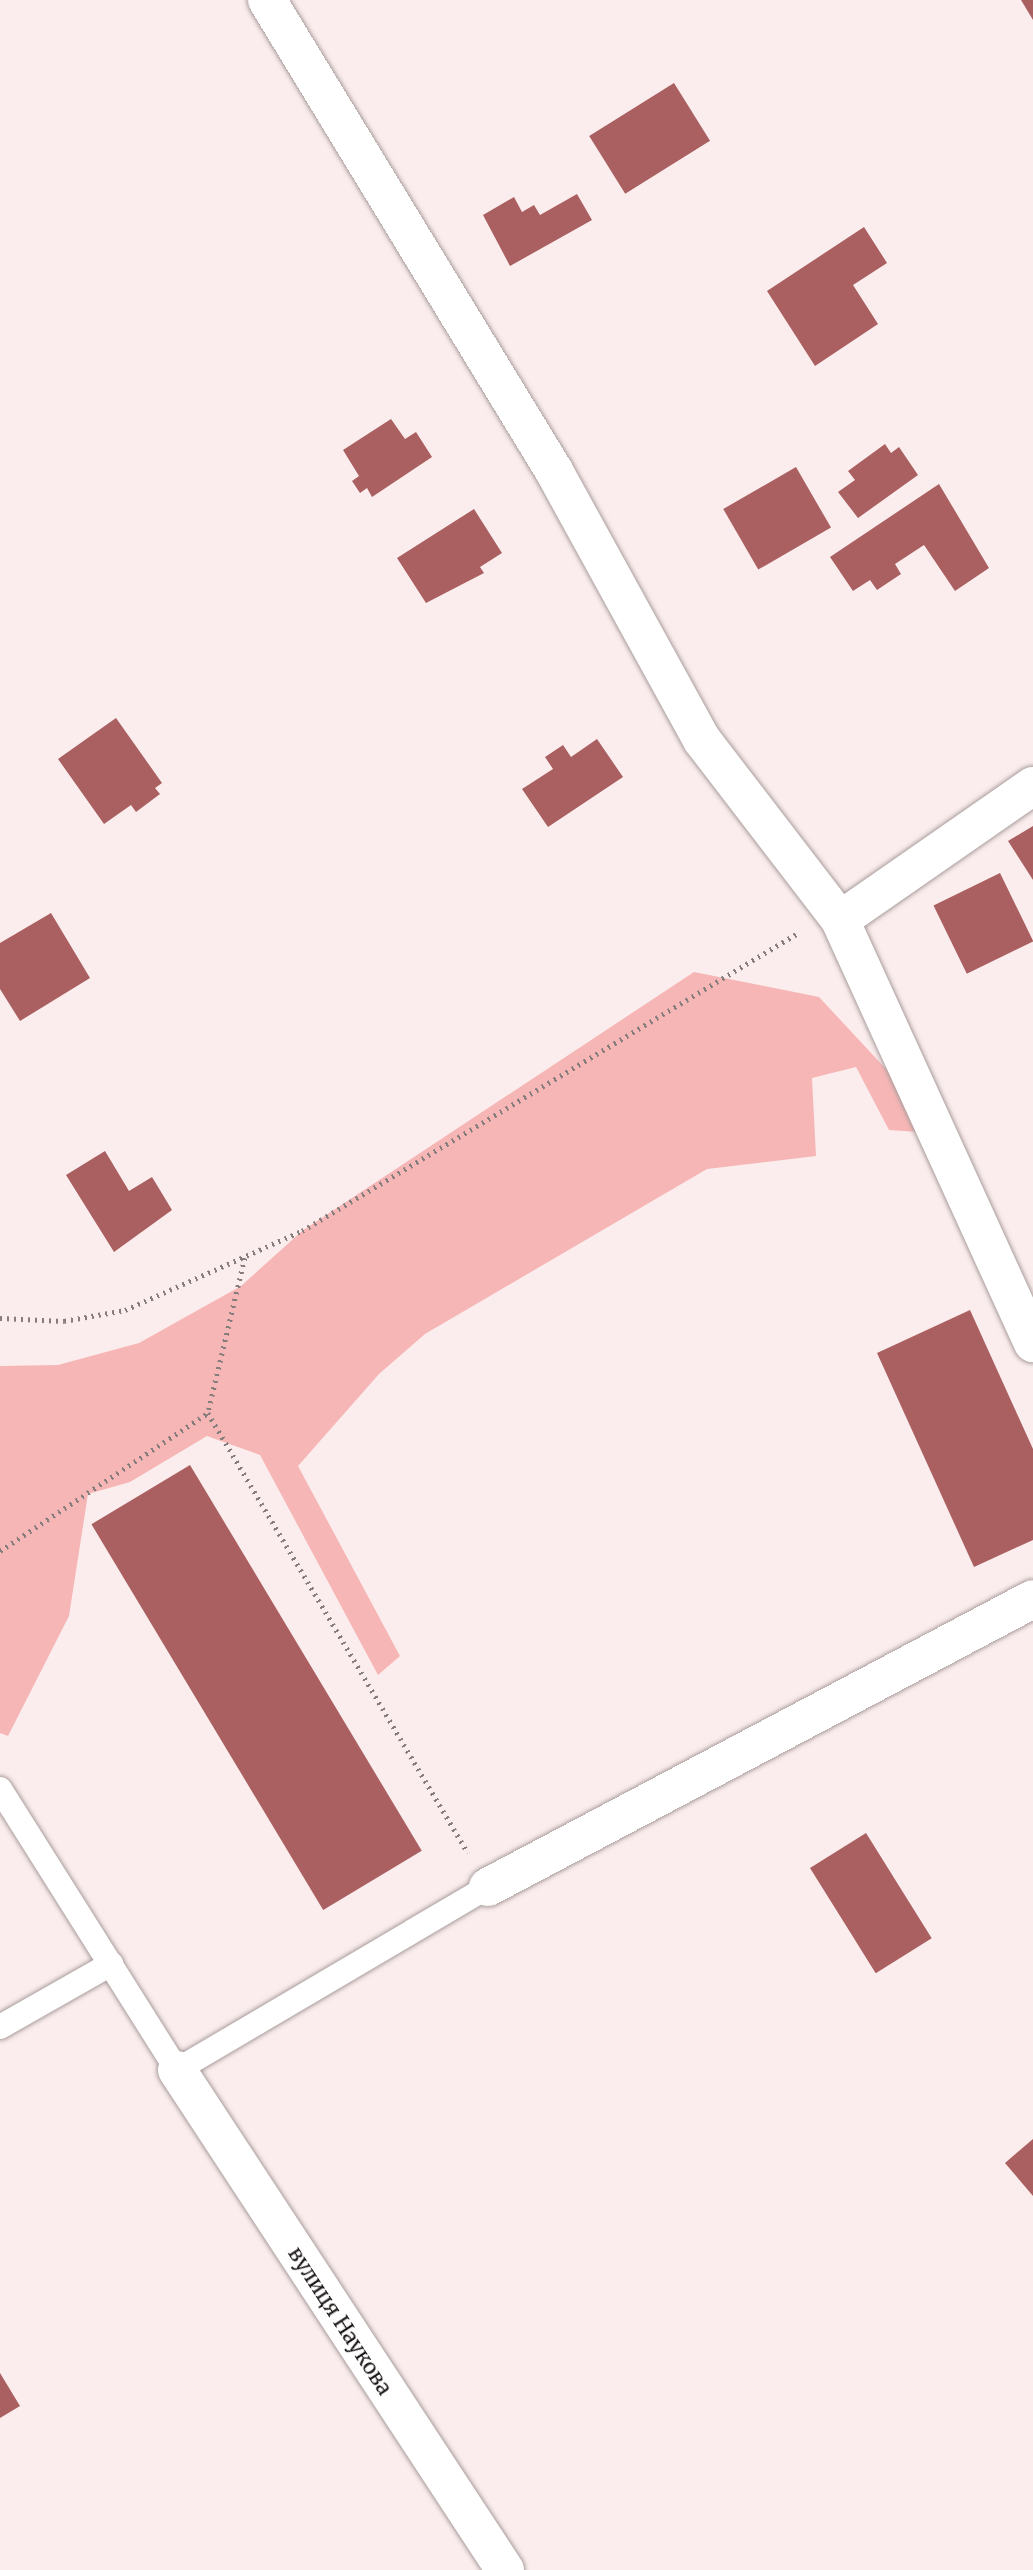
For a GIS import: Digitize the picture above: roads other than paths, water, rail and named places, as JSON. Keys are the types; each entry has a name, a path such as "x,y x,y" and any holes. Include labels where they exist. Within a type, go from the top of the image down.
{"street":[{"path":"267,0 554,471 702,740 841,920 1033,1343"},
{"path":"841,920 1033,786"},
{"path":"488,1887 1033,1599"},
{"name":"вулиця Наукова","path":"177,2070 505,2570"}],"lane":[{"path":"0,1788 177,2070 488,1887"},
{"path":"0,2027 111,1964"}]}
